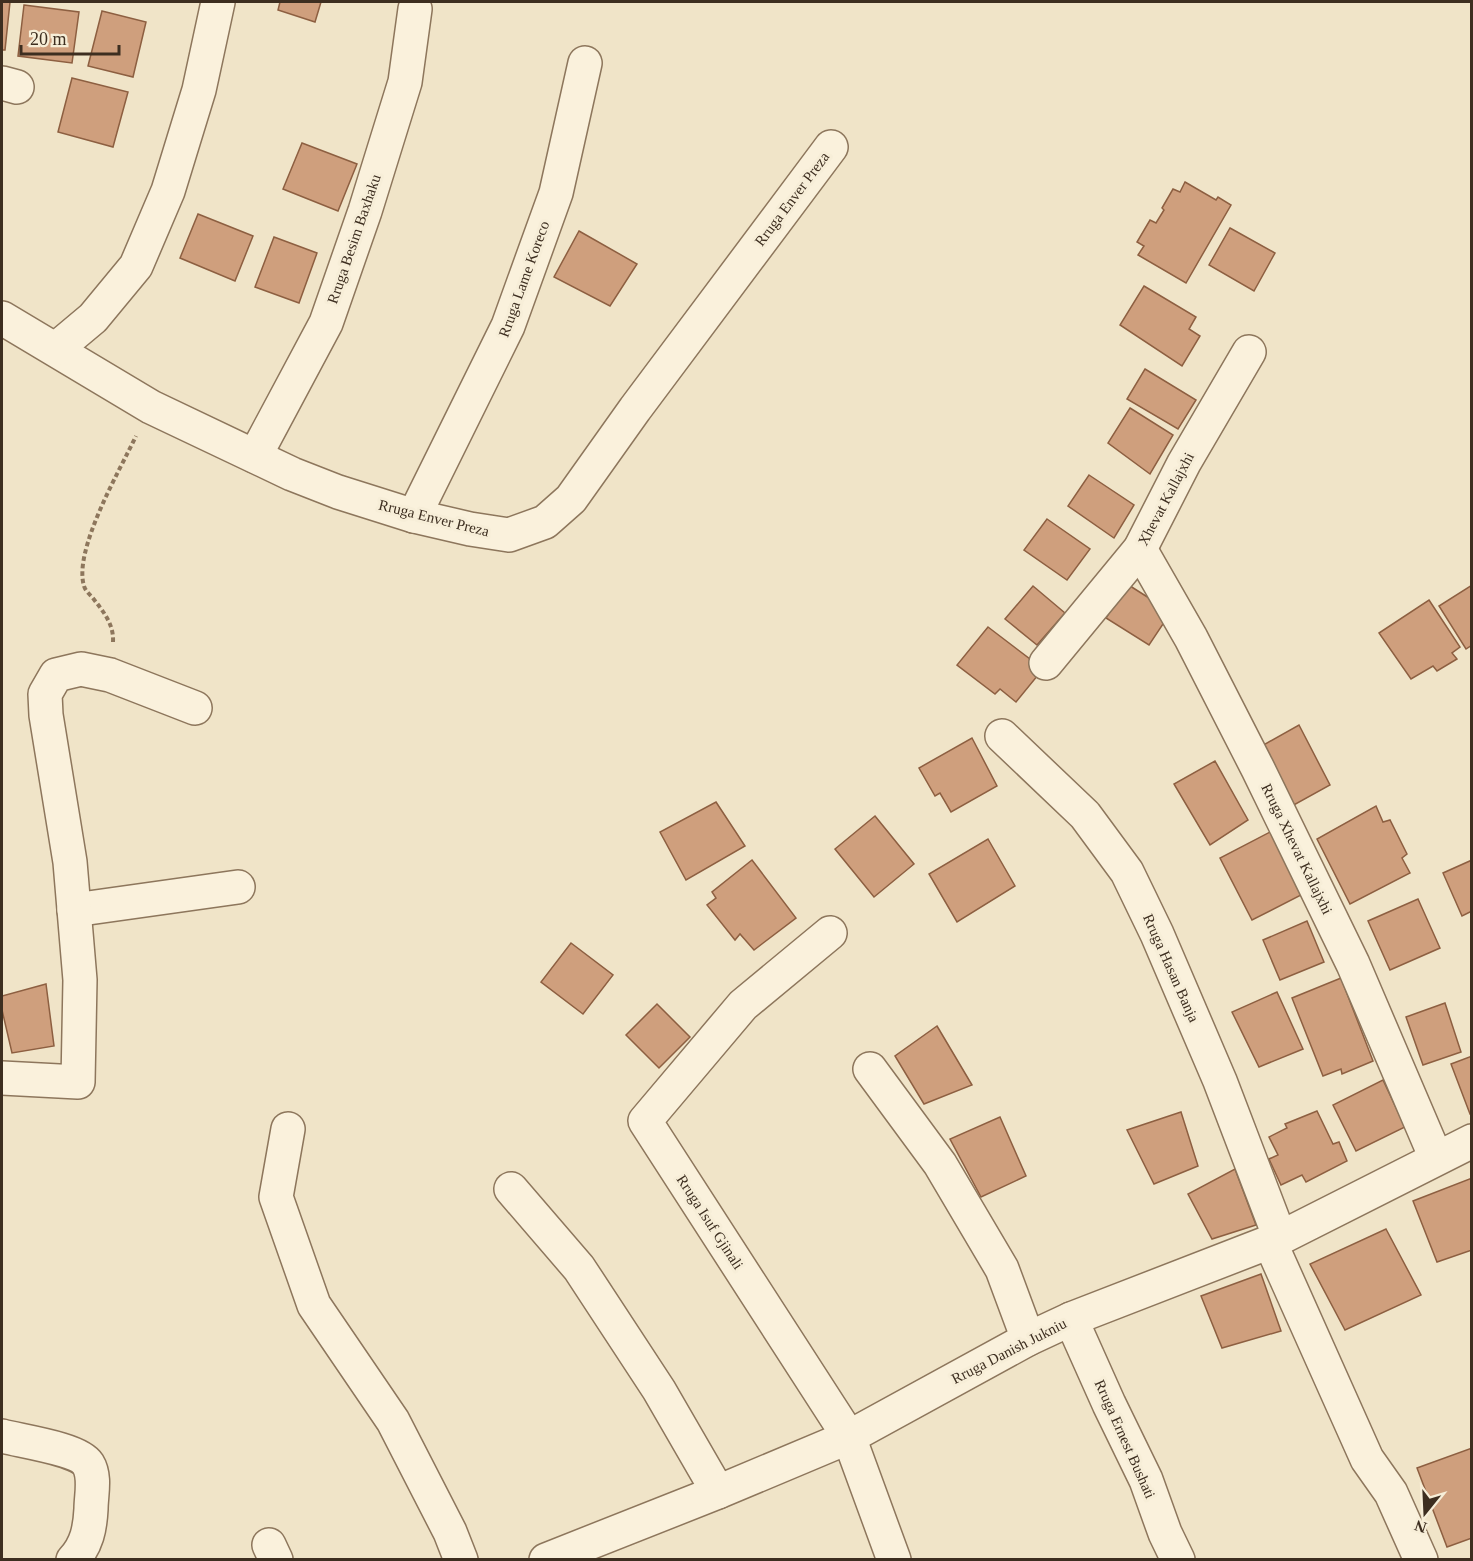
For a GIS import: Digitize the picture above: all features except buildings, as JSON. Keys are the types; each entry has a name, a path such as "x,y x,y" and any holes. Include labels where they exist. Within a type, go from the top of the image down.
{"street":[{"path":"56,349 93,318 136,266 172,180 199,90 218,2"},
{"name":"Rruga Besim Baxhaku","path":"255,456 326,323 365,211 405,82 415,9"},
{"name":"Rruga Lame Koreco","path":"414,516 508,326 556,193 585,63"},
{"name":"Rruga Enver Preza","path":"2,318 151,407 292,474 338,492 414,516 509,535 545,522 571,499 635,408 831,147"},
{"name":"Xhevat Kallajxhi","path":"1046,663 1140,549 1184,463 1250,352"},
{"name":"Rruga Xhevat Kallajxhi","path":"1140,549 1201,658 1348,954 1436,1158"},
{"path":"2,1078 78,1082 80,980 70,862 46,715 45,694 56,675 81,669 110,675 195,708"},
{"name":"Rruga Hasan Banja","path":"1002,736 1085,815 1126,872 1157,934 1220,1081 1275,1240 1367,1460 1391,1493 1421,1560"},
{"path":"74,910 238,887"},
{"name":"Rruga Isuf Gjinali","path":"830,933 742,1005 645,1121 849,1437 894,1560"},
{"path":"870,1069 940,1164 1002,1269 1028,1339"},
{"path":"288,1129 276,1197 314,1305 393,1421 450,1532 460,1560"},
{"name":"Rruga Danish Jukniu","path":"546,1560 849,1437 1028,1339 1071,1319 1275,1240 1471,1141"},
{"path":"511,1189 579,1268 659,1390 718,1492"},
{"name":"Rruga Ernest Bushati","path":"1071,1319 1146,1480 1165,1533 1178,1560"},
{"path":"2,1436 76,1454 87,1462 93,1475 89,1531 83,1546 72,1560"}],"path":[{"path":"110,675 114,632 105,614 84,587 83,555 95,522 151,407"}]}
